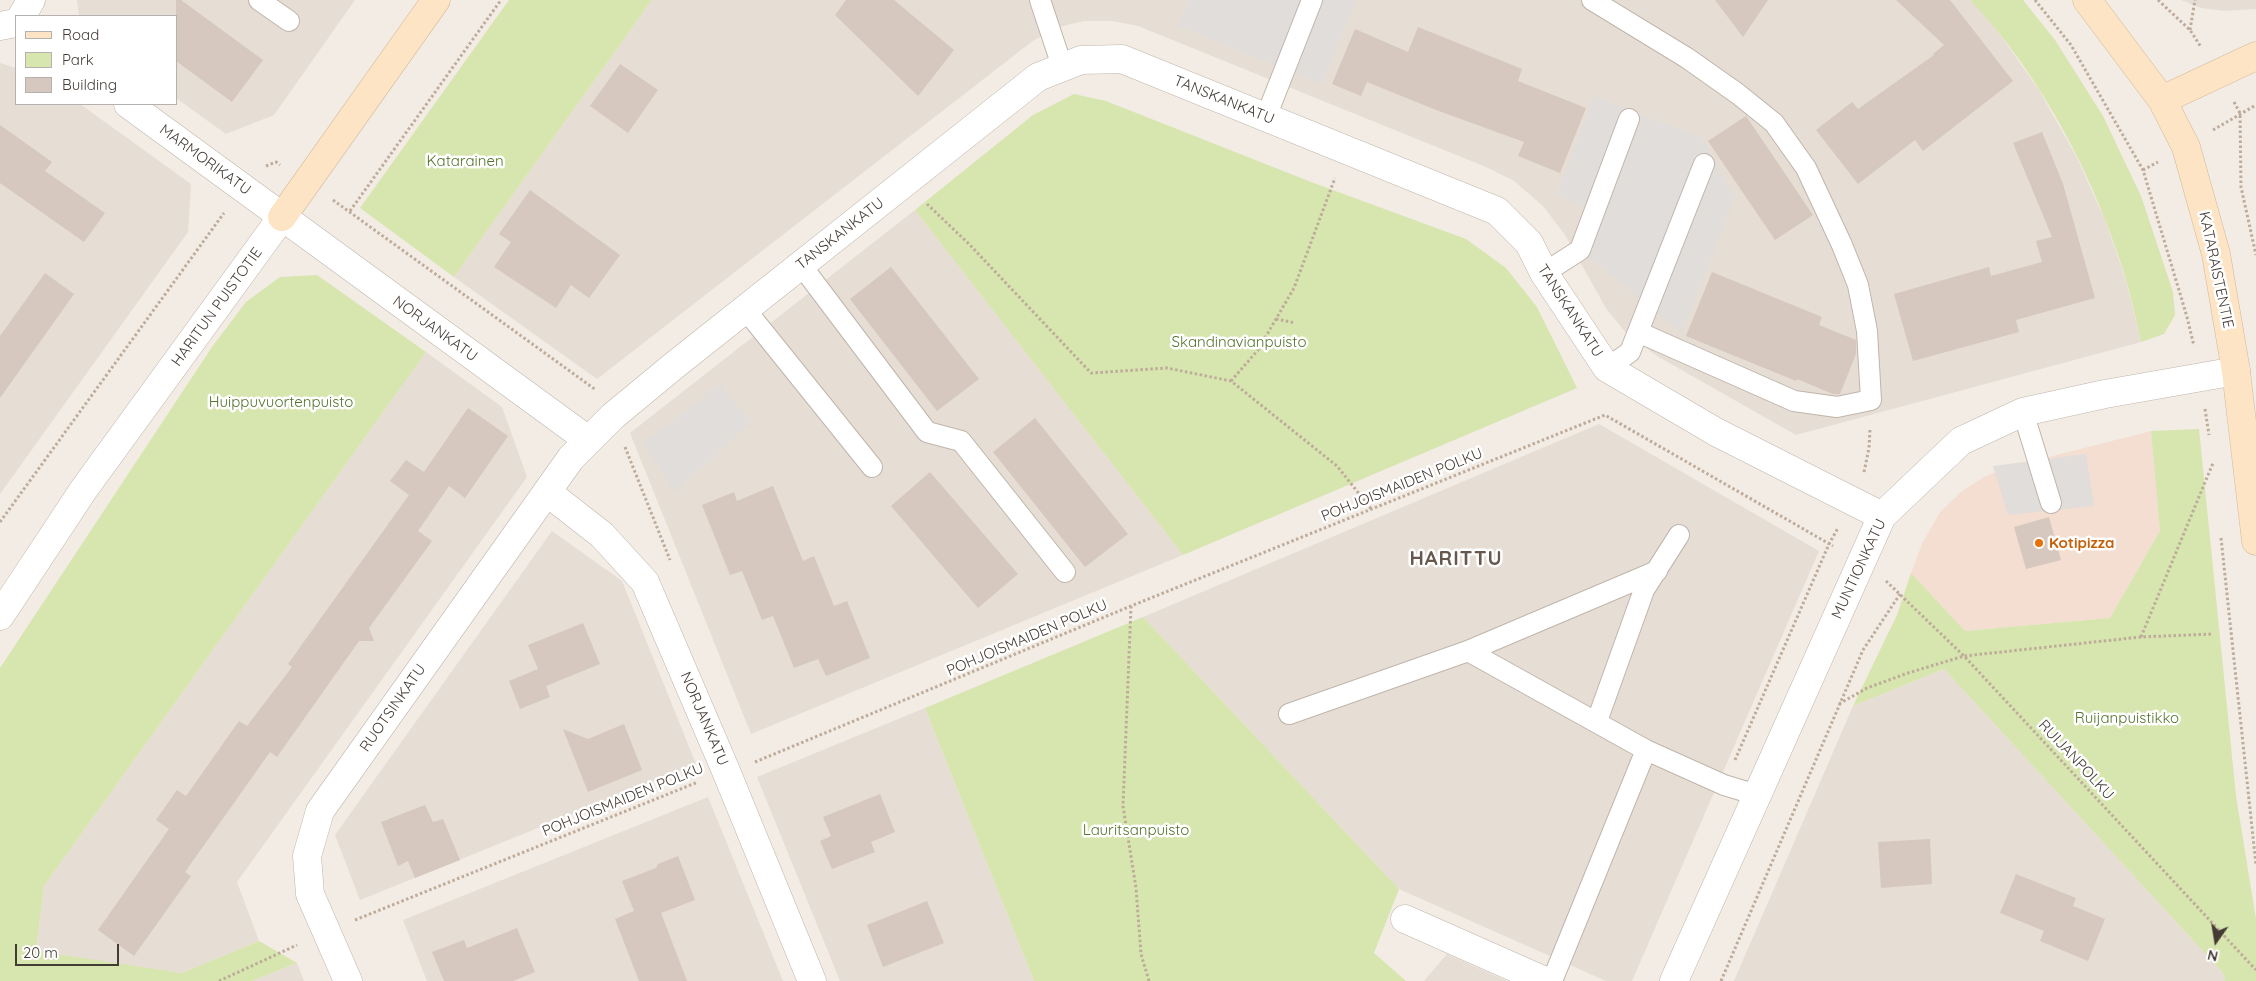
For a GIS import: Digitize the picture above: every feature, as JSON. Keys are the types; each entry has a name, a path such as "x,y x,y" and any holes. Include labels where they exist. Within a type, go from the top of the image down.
{"street":[{"path":"23,15 31,0"},
{"name":"HARITUN PUISTOTIE","path":"0,616 84,489 282,217 436,0"},
{"name":"KATARAISTENTIE","path":"2087,0 2162,100 2186,147 2216,254 2236,371 2256,541"},
{"path":"0,26 15,23"},
{"path":"2162,100 2256,56"},
{"name":"TANSKANKATU","path":"580,449 613,416 1038,77 1081,60 1122,59 1497,211 1529,243 1544,273 1607,368 1716,432 1882,516"},
{"name":"MARMORIKATU","path":"129,105 282,217"},
{"name":"NORJANKATU","path":"282,217 580,449"},
{"name":"MUNTIONKATU","path":"1674,981 1882,516 1960,441 2023,412 2105,394 2236,371"},
{"name":"RUOTSINKATU","path":"348,981 310,894 307,856 320,811 547,492 580,449"},
{"name":"NORJANKATU","path":"547,492 602,535 645,582 726,771 812,981"},
{"path":"1405,919 1545,981"}],"lane":[{"path":"259,0 290,22"},
{"path":"1040,0 1062,66"},
{"path":"1266,117 1312,0"},
{"path":"1592,0 1687,58 1774,122 1806,168 1842,245 1858,286 1867,331 1871,400 1837,406 1794,401 1638,332"},
{"path":"1544,273 1580,250 1629,119"},
{"path":"1607,368 1630,352 1704,164"},
{"path":"801,265 927,432 962,441 1064,572"},
{"path":"745,309 872,467"},
{"path":"2023,412 2051,502"},
{"path":"1597,721 1644,590 1679,535"},
{"path":"1289,714 1468,651 1656,570"},
{"path":"1468,651 1597,721 1646,750 1724,785 1757,795"},
{"path":"1552,981 1646,750"}],"path":[{"path":"350,212 501,0"},
{"path":"2035,0 2071,45 2143,170 2191,333"},
{"path":"2190,30 2195,0"},
{"path":"2256,105 2240,113 2241,187 2256,255"},
{"path":"1231,381 1258,350 1294,288 1346,150"},
{"path":"0,522 241,187 256,170 276,162 350,212 604,396 671,562"},
{"path":"905,182 969,244 1091,373 1167,368 1231,381 1337,466 1372,510"},
{"path":"1276,320 1295,324"},
{"name":"POHJOISMAIDEN POLKU","path":"219,981 326,932 726,771 752,763 1131,606 1372,510 1605,414 1829,544"},
{"path":"2212,454 2214,472"},
{"path":"2141,637 2213,463"},
{"path":"2220,531 2256,865"},
{"name":"RUIJANPOLKU","path":"1881,577 1964,656 2256,970"},
{"path":"1721,981 1863,650 1900,594"},
{"path":"1131,606 1123,806 1136,888 1141,954 1148,981"},
{"path":"1838,705 1876,685 1964,656 2141,637 2213,634"}],"shaded area":[{"path":"77,0 355,0 274,115 226,134 178,99 178,15 79,15"},
{"path":"652,0 1970,0 1991,22 2039,90 2076,156 2105,220 2126,280 2141,342 1796,435 1657,356 1627,334 1607,310 1565,235 1543,206 1514,181 1486,167 1138,26 1112,21 1084,21 1063,26 1034,40 597,379 454,277"},
{"path":"1188,0 1356,0 1322,84 1178,26"},
{"path":"2181,0 2256,0 2256,9 2224,11 2201,8"},
{"path":"0,63 15,68 15,105 81,105 191,184 188,232 0,494"},
{"path":"1594,96 1702,138 1735,197 1682,333 1580,250 1594,212 1557,195"},
{"path":"915,210 1183,555 751,734 630,433"},
{"path":"426,352 502,407 527,477 237,882 259,941 182,973 36,952 44,886"},
{"path":"720,384 752,422 675,492 643,443"},
{"path":"1599,424 1819,551 1632,981 1606,981 1399,889 1143,617"},
{"path":"2151,431 2160,531 2110,618 1965,631 1911,573 1922,544 1940,512 1961,492 1984,477 2006,468"},
{"path":"2086,454 2094,506 2008,515 1993,466"},
{"path":"552,531 622,581 696,764 360,900 335,835"},
{"path":"1944,669 2223,973 2225,981 1734,981 1853,706"},
{"path":"925,708 1034,981 840,981 757,777"},
{"path":"708,797 783,981 427,981 403,920"},
{"path":"1447,954 1507,981 1424,981"},
{"path":"297,963 304,981 252,981"}],"green space":[{"name":"Katarainen","path":"509,0 652,0 454,277 360,208"},
{"path":"1970,0 2023,0 2055,40 2103,116 2141,196 2173,292 2175,315 2164,334 2141,342 2126,279 2113,241 2099,204 2064,131 2021,62"},
{"name":"Skandinavianpuisto","path":"1074,94 1106,101 1311,182 1466,239 1506,268 1537,307 1577,388 1183,555 915,210 1033,115"},
{"name":"Huippuvuortenpuisto","path":"317,275 426,352 44,886 36,951 182,973 259,941 297,963 252,981 0,981 0,668 212,347 246,302 280,277"},
{"name":"Ruijanpuistikko","path":"2199,429 2236,796 2256,919 2256,981 2225,981 2223,973 1944,669 1853,706 1897,615 1911,573 1965,631 2110,618 2160,531 2151,431"},
{"name":"Lauritsanpuisto","path":"1143,617 1399,889 1374,953 1406,981 1034,981 925,708"}],"building":[{"path":"176,0 181,0 263,60 232,102 178,62 178,15 176,15"},
{"path":"846,0 894,0 954,50 918,96 835,15"},
{"path":"1715,0 1768,0 1743,37"},
{"path":"1896,0 1950,0 2013,81 1923,151 1915,140 1858,184 1816,130 1852,102 1858,109 1934,55 1944,45"},
{"path":"1418,27 1522,69 1518,81 1586,108 1560,173 1518,156 1524,142 1436,110 1367,82 1361,96 1332,84 1355,29 1408,52"},
{"path":"620,64 658,90 628,133 590,106"},
{"path":"1746,116 1813,215 1775,240 1708,141"},
{"path":"0,125 52,162 45,171 105,213 84,242 0,183"},
{"path":"2042,132 2063,184 2095,298 2016,320 2019,332 1913,361 1894,294 1989,267 1991,276 2042,262 2036,241 2052,237 2013,143"},
{"path":"530,190 620,255 589,298 571,285 556,308 494,267 511,242 499,234"},
{"path":"891,267 979,379 937,411 850,299"},
{"path":"1712,272 1822,317 1819,325 1856,340 1856,354 1840,394 1833,394 1797,379 1796,381 1686,336"},
{"path":"45,273 74,294 0,398 0,336"},
{"path":"468,408 508,436 465,498 449,486 418,531 432,541 369,628 374,641 359,641 277,757 270,752 185,872 191,876 134,956 98,930 169,829 156,820 177,790 186,796 239,721 247,726 292,667 288,664 409,495 390,481 406,460 424,472"},
{"path":"1035,418 1128,534 1085,567 993,452"},
{"path":"930,472 1018,574 978,608 891,506"},
{"path":"773,486 803,561 814,556 834,606 847,601 870,658 826,676 818,659 794,668 773,616 762,620 742,571 730,575 702,505 734,492 737,501"},
{"path":"2049,517 2061,560 2026,569 2014,527"},
{"path":"583,623 600,664 546,686 550,697 520,709 509,681 538,669 528,645"},
{"path":"624,724 642,770 588,792 563,729 588,739"},
{"path":"880,794 895,832 871,842 875,852 832,869 820,841 831,836 823,817"},
{"path":"425,805 433,822 443,819 460,860 415,878 408,861 398,866 381,822"},
{"path":"1930,839 1932,884 1881,888 1878,842"},
{"path":"678,856 695,900 661,913 687,981 639,981 615,919 634,911 622,881 656,868 658,864"},
{"path":"2016,874 2076,898 2073,906 2105,919 2088,961 2040,941 2044,931 2000,913"},
{"path":"927,901 944,943 883,967 867,925"},
{"path":"517,928 535,972 513,981 444,981 432,952 464,940 467,948"}],"place":[{"name":"Kotipizza","path":"2039,543"}],"district":[{"name":"HARITTU","path":"1456,559"}]}
